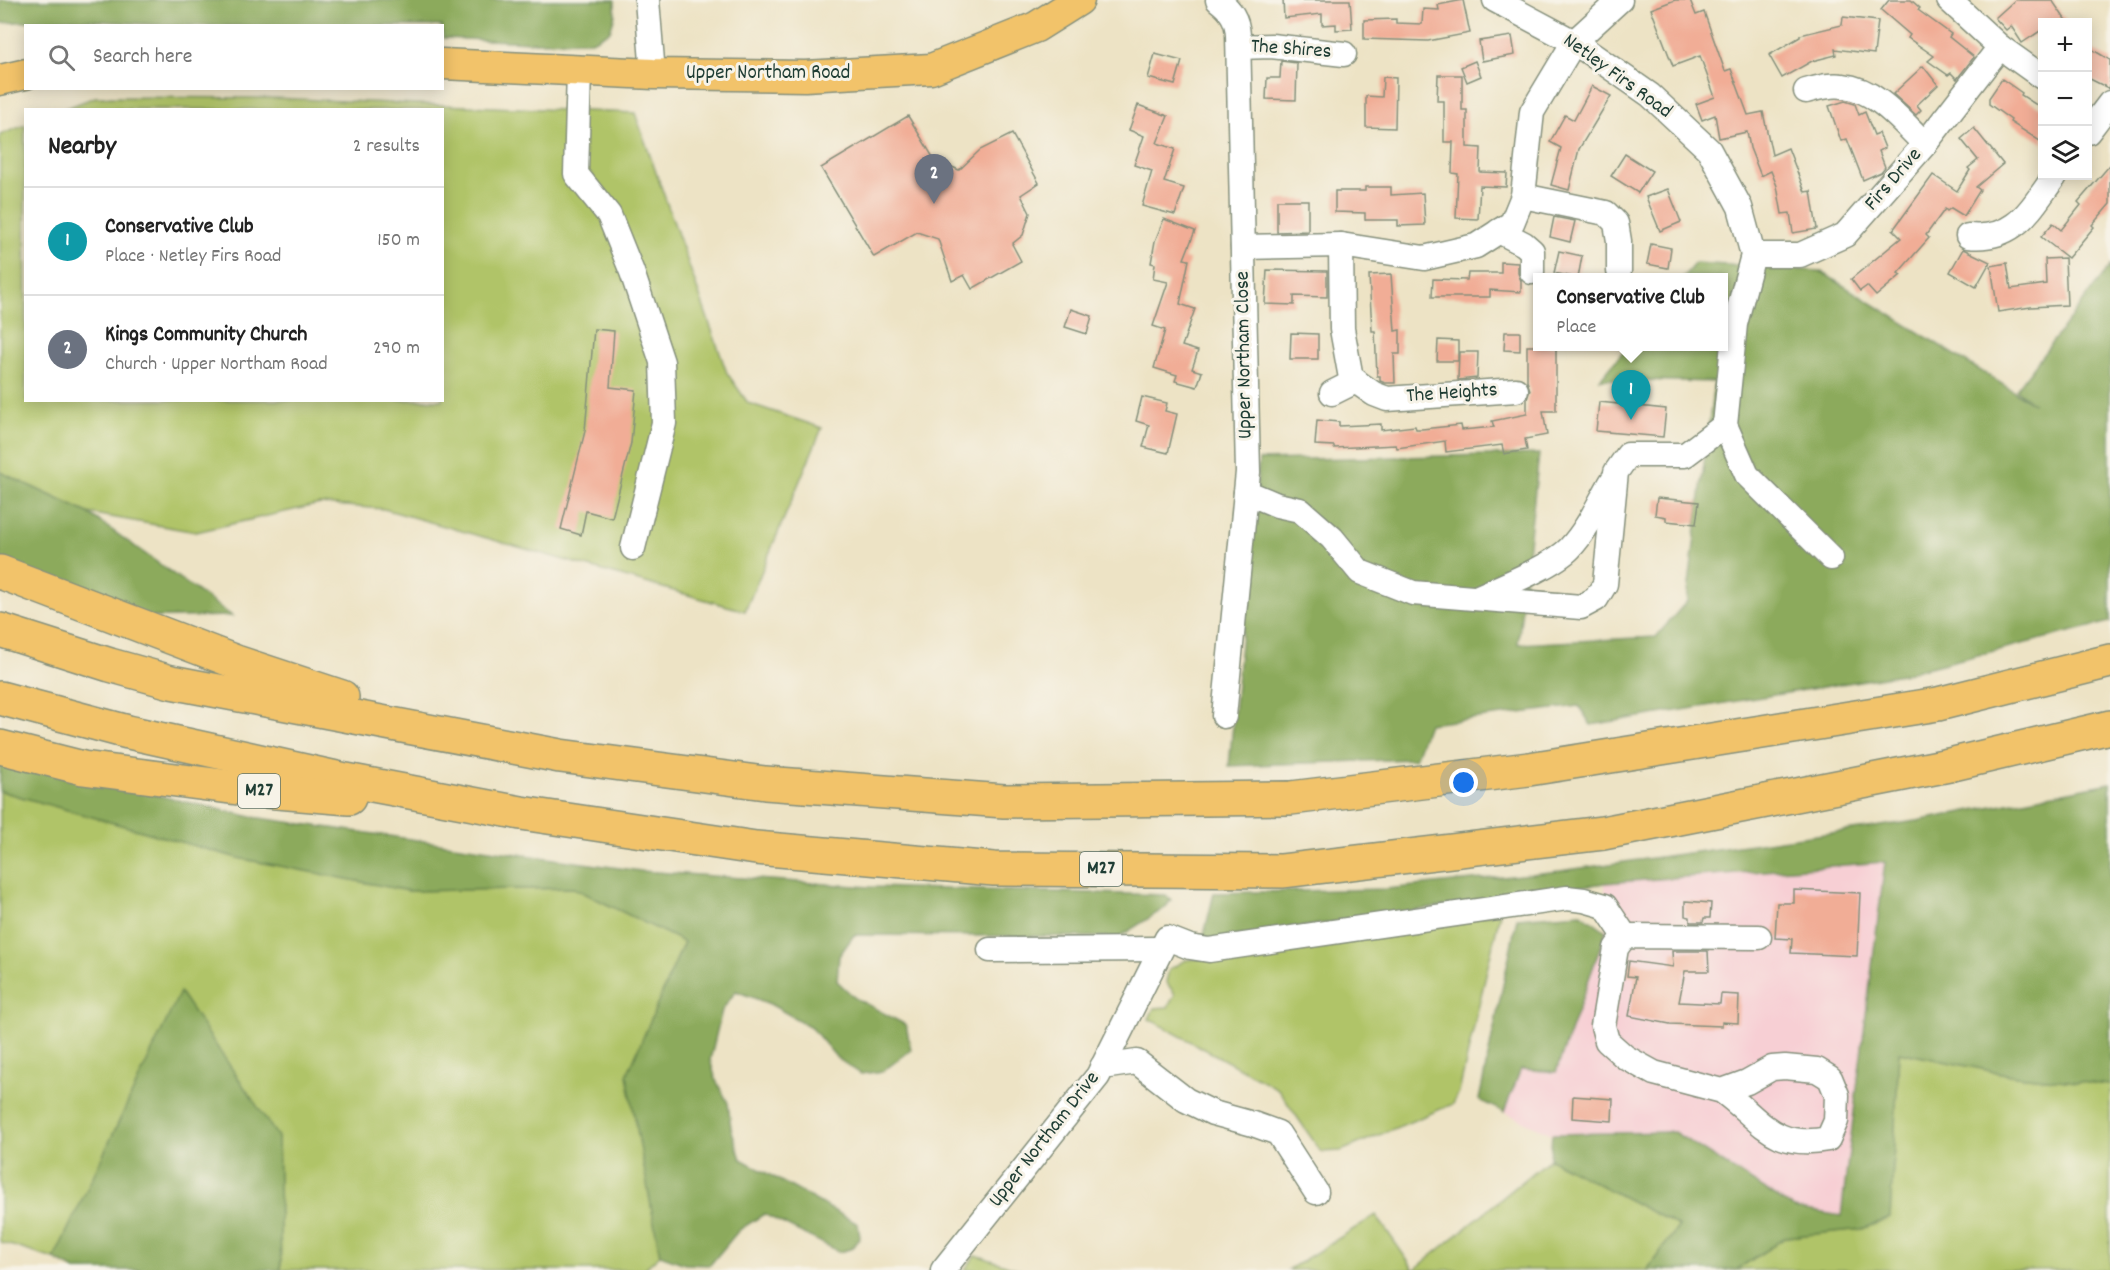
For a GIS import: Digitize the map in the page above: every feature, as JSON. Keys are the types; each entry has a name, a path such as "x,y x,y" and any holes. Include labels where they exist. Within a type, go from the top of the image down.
{"highway":[{"path":"0,572 236,662 475,740"},
{"path":"0,630 171,682 560,756 765,783 1004,801 1291,798 1529,769 1938,704 2110,661"},
{"name":"M27","path":"0,698 128,732 334,778 521,813 756,848 994,869 1282,871 1603,833 1949,765 2110,727"},
{"name":"M27","path":"0,747 83,768 253,790 521,813"}],"main road":[{"name":"Upper Northam Road","path":"444,64 653,74 823,76 931,69 1036,27 1079,0"},
{"path":"0,80 24,74"}],"street":[{"path":"647,0 653,74"},
{"name":"Upper Northam Close","path":"1218,0 1232,12 1237,23 1239,47 1248,472 1224,716"},
{"name":"Netley Firs Road","path":"1495,0 1574,42 1650,95 1709,150 1740,207 1753,255 1735,324 1725,425 1747,475 1831,558"},
{"path":"1243,247 1341,245 1424,258 1476,246 1512,223 1523,196 1532,112 1574,42 1620,0"},
{"path":"1949,0 2000,47 2038,74"},
{"name":"The Shires","path":"1239,47 1271,46 1344,54"},
{"name":"Firs Drive","path":"1753,255 1800,255 1845,235 1925,144 2000,47"},
{"path":"579,71 576,174 609,216 632,272 662,362 664,423 633,548"},
{"path":"1806,91 1826,86 1842,86 1869,94 1925,144"},
{"path":"1968,236 1985,238 2004,232 2024,218 2052,180"},
{"path":"1523,196 1606,213 1616,223 1619,241 1619,272"},
{"path":"1499,231 1524,244 1532,251 1532,272"},
{"path":"1341,245 1342,328 1351,378 1356,381"},
{"path":"1332,393 1356,381"},
{"name":"The Heights","path":"1356,381 1374,394 1387,399 1516,390"},
{"path":"1476,598 1545,565 1569,549 1587,524 1628,455 1685,455 1725,425"},
{"path":"1246,492 1277,505 1300,510 1332,538 1360,572 1413,593 1581,607 1596,599 1605,584 1617,472"},
{"path":"990,950 1164,944 1209,950 1567,898 1605,906 1625,936"},
{"path":"1625,936 1759,937"},
{"path":"1625,936 1616,948 1603,1026 1607,1041 1625,1057 1654,1073 1722,1091 1740,1104 1766,1129 1788,1140 1809,1142 1828,1139 1836,1121 1837,1095 1830,1078 1817,1070 1772,1068 1747,1082 1722,1091"},
{"name":"Upper Northam Drive","path":"943,1270 1098,1076 1164,944"},
{"path":"1102,1067 1137,1062 1186,1100 1213,1113 1278,1133 1316,1192"}],"shaded area":[{"path":"1886,862 1841,1216 1794,1209 1674,1132 1552,1134 1504,1112 1521,1069 1606,931 1605,883"}],"green space":[{"path":"0,0 615,0 615,15 610,31 592,41 533,42 444,38 444,24 143,24 71,19 0,23"},
{"path":"95,97 273,98 635,113 727,373 748,403 822,428 745,611 384,509 320,504 196,532 88,513 0,472 0,135 24,125 24,402 444,402 444,108 67,108"},
{"path":"1695,263 1820,271 2034,404 2016,390 2110,266 2110,622 1902,674 1591,725 1579,706 1428,724 1415,759 1229,766 1259,460 1539,454 1518,644 1656,637 1687,601 1714,382 1600,379 1624,351 1728,351 1728,273 1686,273"},
{"path":"0,472 88,513 232,616 119,618 0,572"},
{"path":"0,759 252,817 641,871 870,887 1166,895 1171,900 1165,908 1119,937 854,935 839,956 837,981 855,998 906,1025 911,1050 883,1071 861,1074 837,1058 811,1027 770,1004 736,991 722,1010 710,1060 716,1080 728,1103 731,1128 741,1159 858,1224 860,1237 853,1248 840,1252 764,1214 739,1230 710,1265 685,1264 660,1255 627,1075 684,942 574,888 409,891 238,858 0,791"},
{"path":"2110,783 2110,1085 2016,1076 1899,1052 1890,1218 1862,1229 1786,1237 1736,1270 1647,1270 1679,1226 1550,1159 1552,1134 1674,1132 1794,1208 1841,1216 1885,862 1605,883 1218,939 1203,939 1214,893 1386,889 1560,871 1917,821"},
{"path":"0,791 238,858 409,891 574,888 684,942 628,1075 660,1255 643,1270 281,1270 278,1137 162,1033 54,1259 0,1242"},
{"path":"1500,913 1459,1092 1453,1104 1341,1151 1321,1152 1278,1089 1149,1019 1154,1008 1168,1007 1175,994 1166,982 1169,969 1186,960"},
{"path":"1581,913 1606,931 1556,1072 1521,1069 1504,1112 1479,1100 1517,918"},
{"path":"180,992 278,1137 281,1270 75,1270 54,1259"},
{"path":"1899,1052 2016,1076 2110,1085 2110,1270 1736,1270 1786,1237 1862,1229 1890,1218"},
{"path":"1550,1159 1679,1226 1647,1270 1414,1270"},
{"path":"1376,1215 1414,1270 1288,1270"},
{"path":"976,1255 1020,1270 964,1270"}],"building":[{"path":"1283,0 1350,0 1352,29 1336,30 1336,24 1322,25 1322,14 1284,18"},
{"path":"1463,0 1470,33 1428,41 1364,39 1364,20 1396,19 1396,23 1422,24 1423,9 1439,10 1438,5"},
{"path":"1675,0 1690,0 1696,15 1704,12 1725,71 1731,69 1748,115 1763,112 1772,155 1788,148 1805,192 1811,191 1817,229 1793,233 1790,213 1782,214 1777,186 1771,171 1761,176 1750,148 1747,132 1719,138 1715,115 1702,120 1696,104 1715,97 1700,56 1673,66 1651,9"},
{"path":"1889,0 1911,0 1920,8 1918,10 1951,34 1949,37 1974,57 1957,79 1951,73 1948,75 1928,61 1934,56 1908,38 1910,35 1881,10"},
{"path":"2015,0 2052,0 2064,18 2038,18 2038,32 2022,43 2011,26 2006,30 1995,18"},
{"path":"1843,17 1878,21 1874,54 1835,49 1836,55 1812,61 1782,78 1769,55 1800,35 1842,25"},
{"path":"1512,36 1515,55 1482,61 1479,41"},
{"path":"2092,49 2110,60 2110,89 2092,80"},
{"path":"1155,54 1182,61 1175,85 1148,78"},
{"path":"1281,61 1297,63 1296,100 1266,99 1267,78 1280,78"},
{"path":"1475,61 1481,76 1467,82 1461,67"},
{"path":"1923,66 1938,85 1917,105 1921,110 1916,115 1893,94"},
{"path":"1438,75 1462,75 1462,110 1467,110 1467,147 1481,148 1480,172 1507,173 1506,187 1480,186 1478,219 1456,218 1458,174 1452,173 1453,142 1444,142 1444,101 1437,101"},
{"path":"1383,77 1396,78 1395,128 1366,127 1366,96 1382,97"},
{"path":"2002,79 2038,106 2038,140 2010,122 2011,120 1989,104 1989,98"},
{"path":"1592,86 1611,96 1579,149 1569,190 1551,185 1561,148 1550,142 1565,115 1574,120"},
{"path":"1845,101 1855,104 1859,115 1865,112 1874,135 1879,133 1885,148 1879,151 1885,167 1881,172 1863,180 1847,139 1841,141 1829,106"},
{"path":"1138,105 1168,116 1157,143 1175,149 1164,182 1184,188 1175,215 1142,206 1152,171 1134,165 1144,136 1129,130"},
{"path":"908,116 934,159 959,170 980,150 1012,134 1039,183 1021,195 1030,213 1023,235 1012,244 1021,261 972,289 964,275 952,281 938,239 917,232 874,257 821,168"},
{"path":"1974,128 2003,164 1976,187 1980,190 1964,216 1951,208 1947,211 1945,209 1926,235 1929,238 1898,273 1901,275 1876,296 1867,286 1860,291 1851,279 1901,238 1893,230 1933,175 1957,191 1970,170 1968,168 1978,160 1961,139"},
{"path":"1625,154 1652,171 1638,193 1611,176"},
{"path":"2110,165 2110,204 2068,258 2041,237 2053,223 2061,230 2081,205 2078,202"},
{"path":"1365,187 1391,187 1391,195 1423,193 1425,225 1398,226 1398,220 1365,220 1365,213 1335,212 1335,191 1365,191"},
{"path":"1668,189 1681,222 1660,231 1646,197"},
{"path":"1277,200 1308,200 1308,231 1277,232"},
{"path":"1554,217 1575,221 1570,242 1550,237"},
{"path":"1164,219 1195,231 1184,259 1189,260 1180,304 1195,309 1182,346 1198,351 1192,369 1202,372 1197,387 1175,381 1177,375 1154,368 1165,330 1153,326 1168,282 1153,279 1155,264 1151,263 1155,241"},
{"path":"1651,244 1671,248 1668,268 1647,264"},
{"path":"1963,249 1990,262 1976,287 1950,272"},
{"path":"1559,251 1582,256 1579,273 1554,273"},
{"path":"2065,258 2067,305 1998,312 1991,266 2007,263 2011,289 2046,284 2045,259"},
{"path":"1501,262 1518,263 1521,292 1490,290 1490,297 1432,297 1433,279 1467,280 1468,273 1501,273"},
{"path":"1267,270 1327,271 1327,297 1294,296 1294,305 1265,304"},
{"path":"1391,274 1395,331 1400,330 1400,354 1394,354 1395,383 1385,383 1380,381 1380,376 1377,376 1369,275"},
{"path":"1071,309 1092,316 1087,334 1065,327"},
{"path":"594,329 614,331 610,387 636,390 631,443 612,518 586,511 581,535 561,529 585,431"},
{"path":"1505,332 1520,332 1520,351 1504,350"},
{"path":"1291,333 1318,334 1318,359 1290,359"},
{"path":"1438,340 1458,341 1458,361 1437,361"},
{"path":"1527,346 1533,346 1533,351 1556,351 1556,411 1543,411 1547,435 1525,439 1527,450 1504,454 1502,445 1446,452 1445,441 1397,448 1396,445 1334,448 1334,446 1315,445 1317,420 1339,422 1339,426 1381,424 1381,430 1415,426 1416,429 1422,429 1461,425 1462,430 1494,427 1492,421 1527,414 1527,399 1530,390 1527,381"},
{"path":"1459,352 1478,352 1477,378 1458,380"},
{"path":"1142,397 1167,403 1165,411 1177,414 1168,453 1143,447 1149,425 1136,421"},
{"path":"1599,402 1666,409 1663,437 1596,431"},
{"path":"1657,498 1699,502 1696,524 1666,521 1666,517 1655,515"},
{"path":"1794,890 1860,893 1857,956 1791,953 1792,939 1775,938 1777,903 1794,903"},
{"path":"1685,901 1711,903 1710,918 1704,918 1703,922 1690,922 1690,917 1685,916"},
{"path":"1672,951 1708,951 1709,971 1685,971 1679,1002 1720,1004 1721,994 1739,995 1738,1023 1722,1022 1722,1026 1670,1024 1629,1016 1636,977 1627,976 1629,961 1673,967"},
{"path":"1573,1096 1613,1099 1612,1121 1572,1118"}],"place":[{"name":"Kings Community Church","path":"934,204"},
{"name":"Conservative Club","path":"1631,420"}]}
